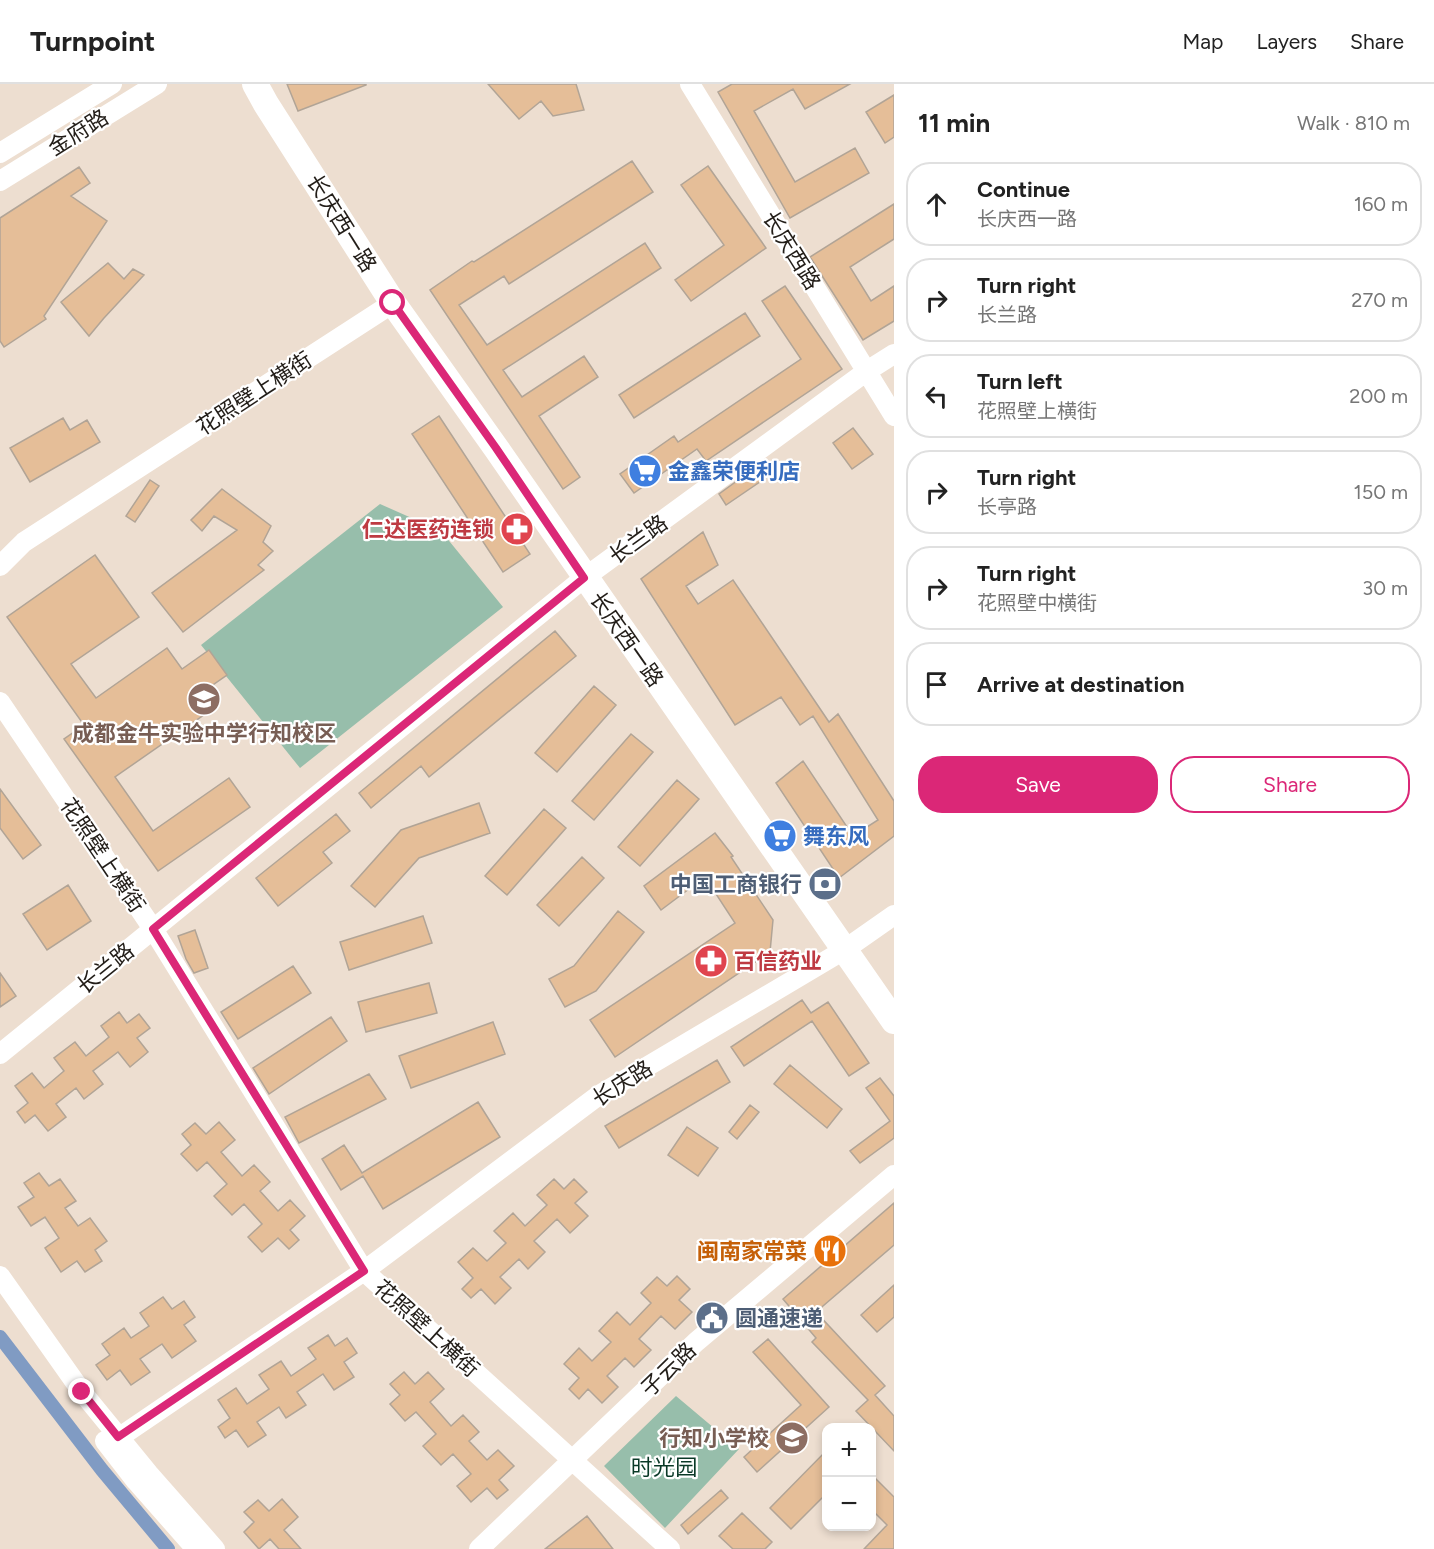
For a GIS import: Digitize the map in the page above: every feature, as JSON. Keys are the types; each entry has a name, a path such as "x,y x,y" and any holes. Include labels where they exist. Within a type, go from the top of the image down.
{"main road":[{"name":"长庆西一路","path":"255,84 393,303 894,1021"}],"street":[{"name":"金府路","path":"0,153 112,84"},
{"name":"金府路","path":"0,181 157,84"},
{"name":"长庆西路","path":"690,84 894,416"},
{"name":"花照壁上横街","path":"0,566 24,542 393,303"},
{"name":"长兰路","path":"0,1054 584,578 867,371 894,354"},
{"name":"花照壁上横街","path":"0,702 153,929 364,1271 670,1549"},
{"name":"长庆路","path":"113,1441 364,1271 599,1095 844,950 894,915"},
{"name":"子云路","path":"479,1549 696,1342 894,1175"},
{"path":"0,1276 82,1392 136,1481 196,1549"},
{"path":"0,1299 70,1397 215,1549"}],"green space":[{"path":"380,504 441,531 503,607 300,768 201,645"},
{"name":"时光园","path":"676,1396 739,1449 665,1528 604,1466"}],"building":[{"path":"287,84 366,84 366,85 298,111"},
{"path":"488,84 576,84 584,110 553,116 541,101 519,119"},
{"path":"732,84 850,84 805,109 793,89 754,111 795,182 855,148 869,173 790,218 718,92"},
{"path":"894,95 894,137 885,143 866,112"},
{"path":"632,161 653,192 509,284 504,276 459,305 487,345 645,243 661,268 503,370 522,397 584,356 598,377 539,416 580,477 563,489 430,290 472,261 474,262"},
{"path":"708,166 766,248 691,301 675,280 724,245 681,185"},
{"path":"79,167 90,183 71,196 107,221 44,316 46,319 4,347 0,341 0,218"},
{"path":"894,204 894,239 850,267 871,301 894,286 894,321 863,340 810,257"},
{"path":"108,263 124,279 133,269 144,275 89,336 61,302"},
{"path":"785,286 842,369 706,461 697,449 634,493 620,474 674,436 678,442 801,359 762,301"},
{"path":"745,313 760,336 634,418 619,395"},
{"path":"439,416 530,554 503,572 412,434"},
{"path":"63,418 70,430 87,420 100,442 30,482 10,448"},
{"path":"853,428 873,454 852,469 833,443"},
{"path":"759,465 767,477 726,505 719,494"},
{"path":"150,480 159,486 135,522 126,516"},
{"path":"222,489 271,526 263,542 273,551 258,565 264,570 183,632 152,593 237,530 214,516 202,531 191,520"},
{"path":"703,532 718,565 686,586 698,604 733,580 829,722 838,714 894,801 894,836 839,878 776,783 803,761 853,836 878,820 813,716 800,725 781,697 735,725 641,579"},
{"path":"95,555 139,617 71,664 96,698 167,648 182,669 209,650 227,675 197,696 208,712 115,777 153,831 229,778 250,807 158,871 64,739 84,725 7,617"},
{"path":"555,631 576,656 429,777 421,766 371,808 359,793"},
{"path":"594,686 616,705 557,772 535,753"},
{"path":"631,734 653,752 594,820 572,801"},
{"path":"677,780 699,799 640,866 618,847"},
{"path":"0,789 41,845 23,859 0,828"},
{"path":"479,803 490,833 419,858 375,907 351,886 401,830"},
{"path":"544,809 566,828 507,895 485,876"},
{"path":"336,814 350,831 323,852 332,863 278,906 256,878"},
{"path":"715,833 733,856 731,857 773,920 770,952 615,1057 590,1020 735,923 705,877 661,910 644,886"},
{"path":"582,857 604,878 559,926 537,905"},
{"path":"68,885 91,921 47,950 23,914"},
{"path":"618,911 644,932 596,991 565,1007 549,979 574,966"},
{"path":"423,916 432,943 349,970 340,942"},
{"path":"195,930 208,968 194,973 178,936"},
{"path":"293,966 311,993 238,1039 221,1012"},
{"path":"0,973 16,996 0,1007"},
{"path":"429,983 437,1013 366,1032 358,1002"},
{"path":"802,1000 811,1013 828,1002 869,1063 849,1076 812,1021 744,1066 731,1047"},
{"path":"119,1012 127,1023 139,1014 150,1028 137,1038 148,1052 130,1067 118,1052 93,1071 103,1084 84,1099 76,1088 56,1104 66,1117 48,1131 35,1115 25,1123 17,1112 28,1103 15,1086 32,1073 44,1088 64,1071 54,1058 75,1042 86,1056 109,1037 101,1026"},
{"path":"331,1017 347,1041 269,1094 253,1068"},
{"path":"493,1022 505,1054 411,1088 399,1056"},
{"path":"717,1060 730,1082 619,1148 605,1126"},
{"path":"790,1065 842,1109 827,1128 774,1084"},
{"path":"369,1074 386,1099 299,1143 285,1117"},
{"path":"880,1078 894,1096 894,1138 860,1163 850,1151 890,1121 866,1088"},
{"path":"478,1102 500,1137 383,1209 363,1176 341,1190 322,1159 344,1145 362,1173"},
{"path":"750,1105 759,1112 737,1139 729,1132"},
{"path":"219,1122 235,1140 221,1152 242,1176 254,1165 270,1182 260,1191 278,1211 290,1200 305,1216 290,1230 299,1240 289,1249 278,1238 262,1252 248,1237 262,1224 244,1204 232,1215 214,1196 227,1184 207,1162 197,1171 181,1154 191,1145 182,1134 195,1123 206,1134"},
{"path":"687,1127 718,1148 698,1176 668,1155"},
{"path":"39,1173 49,1186 60,1179 76,1201 65,1208 78,1226 90,1218 107,1241 95,1250 102,1261 85,1272 77,1261 61,1272 45,1248 59,1238 45,1217 31,1226 18,1207 34,1197 24,1183"},
{"path":"554,1179 564,1189 574,1179 587,1192 575,1203 588,1216 570,1233 557,1219 534,1241 545,1252 528,1269 519,1259 500,1277 511,1288 495,1304 481,1289 471,1298 462,1289 473,1278 458,1262 473,1248 487,1261 506,1243 494,1231 513,1213 525,1226 547,1205 537,1195"},
{"path":"894,1203 894,1245 816,1312 885,1386 875,1395 894,1416 894,1451 876,1432 876,1423 867,1423 856,1411 868,1400 812,1342 816,1338 783,1299"},
{"path":"677,1276 690,1289 679,1300 692,1312 675,1329 661,1316 639,1339 651,1350 634,1367 625,1358 607,1376 618,1387 602,1403 588,1389 579,1399 569,1389 579,1378 564,1364 579,1348 592,1361 611,1342 599,1331 617,1312 630,1325 651,1303 641,1293 657,1277 667,1286"},
{"path":"894,1285 894,1317 877,1332 861,1315"},
{"path":"163,1297 172,1309 184,1301 195,1317 184,1325 196,1341 172,1358 162,1344 140,1359 150,1372 131,1385 120,1370 107,1380 96,1365 110,1355 102,1344 124,1328 131,1338 149,1326 140,1313"},
{"path":"328,1335 335,1346 347,1338 357,1353 344,1362 354,1377 334,1390 323,1374 297,1392 306,1405 286,1418 279,1407 257,1422 266,1435 248,1447 236,1430 225,1438 218,1427 230,1418 218,1400 236,1388 247,1404 269,1389 259,1375 281,1361 291,1376 316,1359 308,1348"},
{"path":"768,1339 829,1407 757,1472 744,1457 801,1405 753,1352"},
{"path":"404,1372 415,1384 428,1372 444,1389 430,1402 451,1426 463,1415 479,1432 469,1441 487,1460 498,1450 514,1466 499,1480 508,1490 497,1499 487,1488 471,1502 457,1486 471,1474 453,1454 441,1465 423,1446 436,1434 416,1412 405,1421 390,1404 400,1395 390,1384"},
{"path":"822,1455 822,1498 791,1529 770,1508"},
{"path":"876,1479 894,1497 894,1549 864,1549 887,1525 876,1514"},
{"path":"721,1490 728,1498 688,1534 681,1525"},
{"path":"282,1499 298,1517 284,1530 301,1549 279,1549 270,1539 259,1549 244,1532 254,1522 244,1512 258,1500 269,1511"},
{"path":"742,1513 772,1542 765,1549 733,1549 719,1536"},
{"path":"587,1516 613,1549 545,1549"}],"waterway":[{"path":"0,1337 102,1470 168,1549"}],"place":[{"name":"金鑫荣便利店","path":"645,471"},
{"name":"仁达医药连锁","path":"517,529"},
{"name":"成都金牛实验中学行知校区","path":"204,699"},
{"name":"舞东风","path":"780,836"},
{"name":"中国工商银行","path":"825,884"},
{"name":"百信药业","path":"711,961"},
{"name":"闽南家常菜","path":"830,1251"},
{"name":"圆通速递","path":"712,1318"},
{"name":"行知小学校","path":"792,1438"}],"route":[{"path":"82,1392 118,1437 364,1271 153,929 584,578 496,448 393,303"}]}
